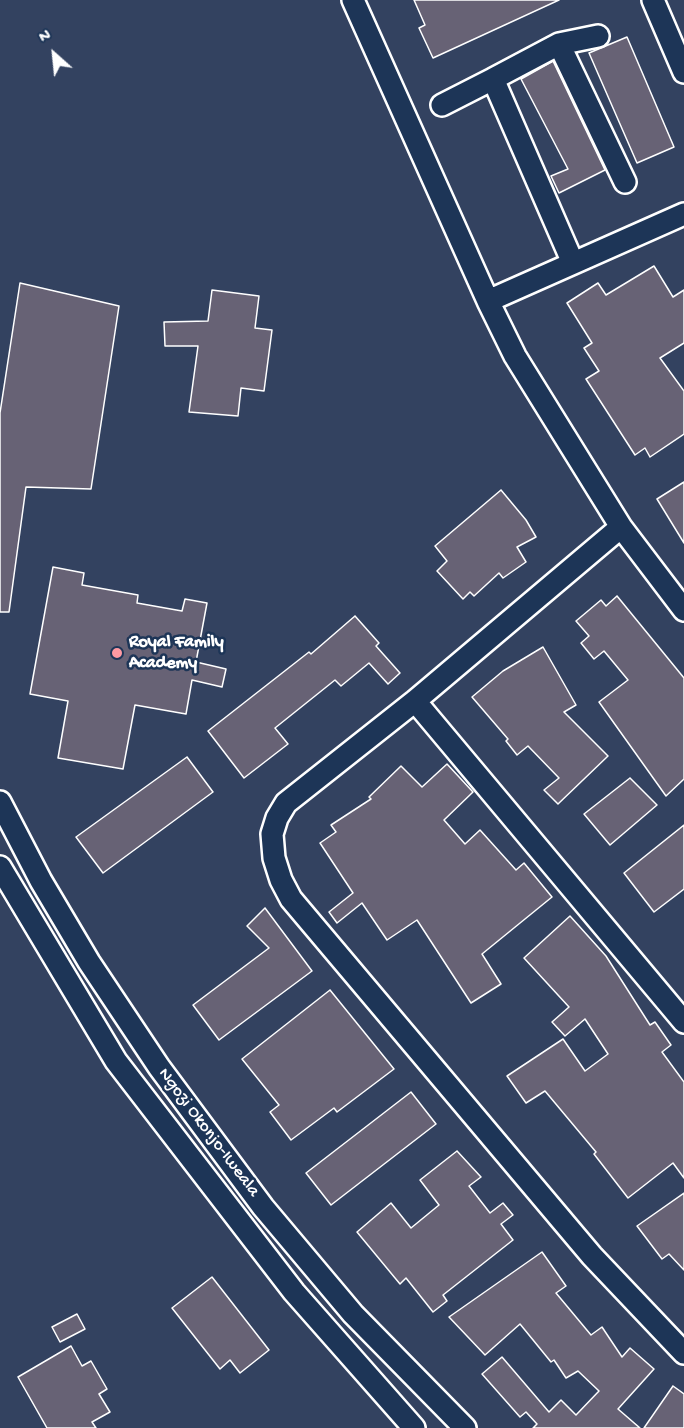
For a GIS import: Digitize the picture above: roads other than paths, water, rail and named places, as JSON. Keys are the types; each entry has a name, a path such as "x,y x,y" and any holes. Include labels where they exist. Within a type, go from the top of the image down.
{"street":[{"path":"353,0 515,356 621,527 684,610"},
{"path":"653,0 684,72"},
{"path":"442,105 559,44 598,36"},
{"path":"559,44 625,182"},
{"path":"493,79 573,263"},
{"path":"488,301 684,214"},
{"path":"621,527 415,701 286,803 277,818 272,834 274,858 280,880 291,899 592,1256 684,1353"},
{"path":"415,701 684,1022"},
{"name":"Ngozi Okonjo-Iweala","path":"0,802 41,881 89,962 159,1067 263,1207 353,1314 465,1428"},
{"name":"Ngozi Okonjo-Iweala","path":"0,867 7,898 116,1061 194,1166 294,1292 414,1428"},
{"path":"7,898 41,881"}],"place":[{"name":"Royal Family Academy","path":"117,653"}]}
